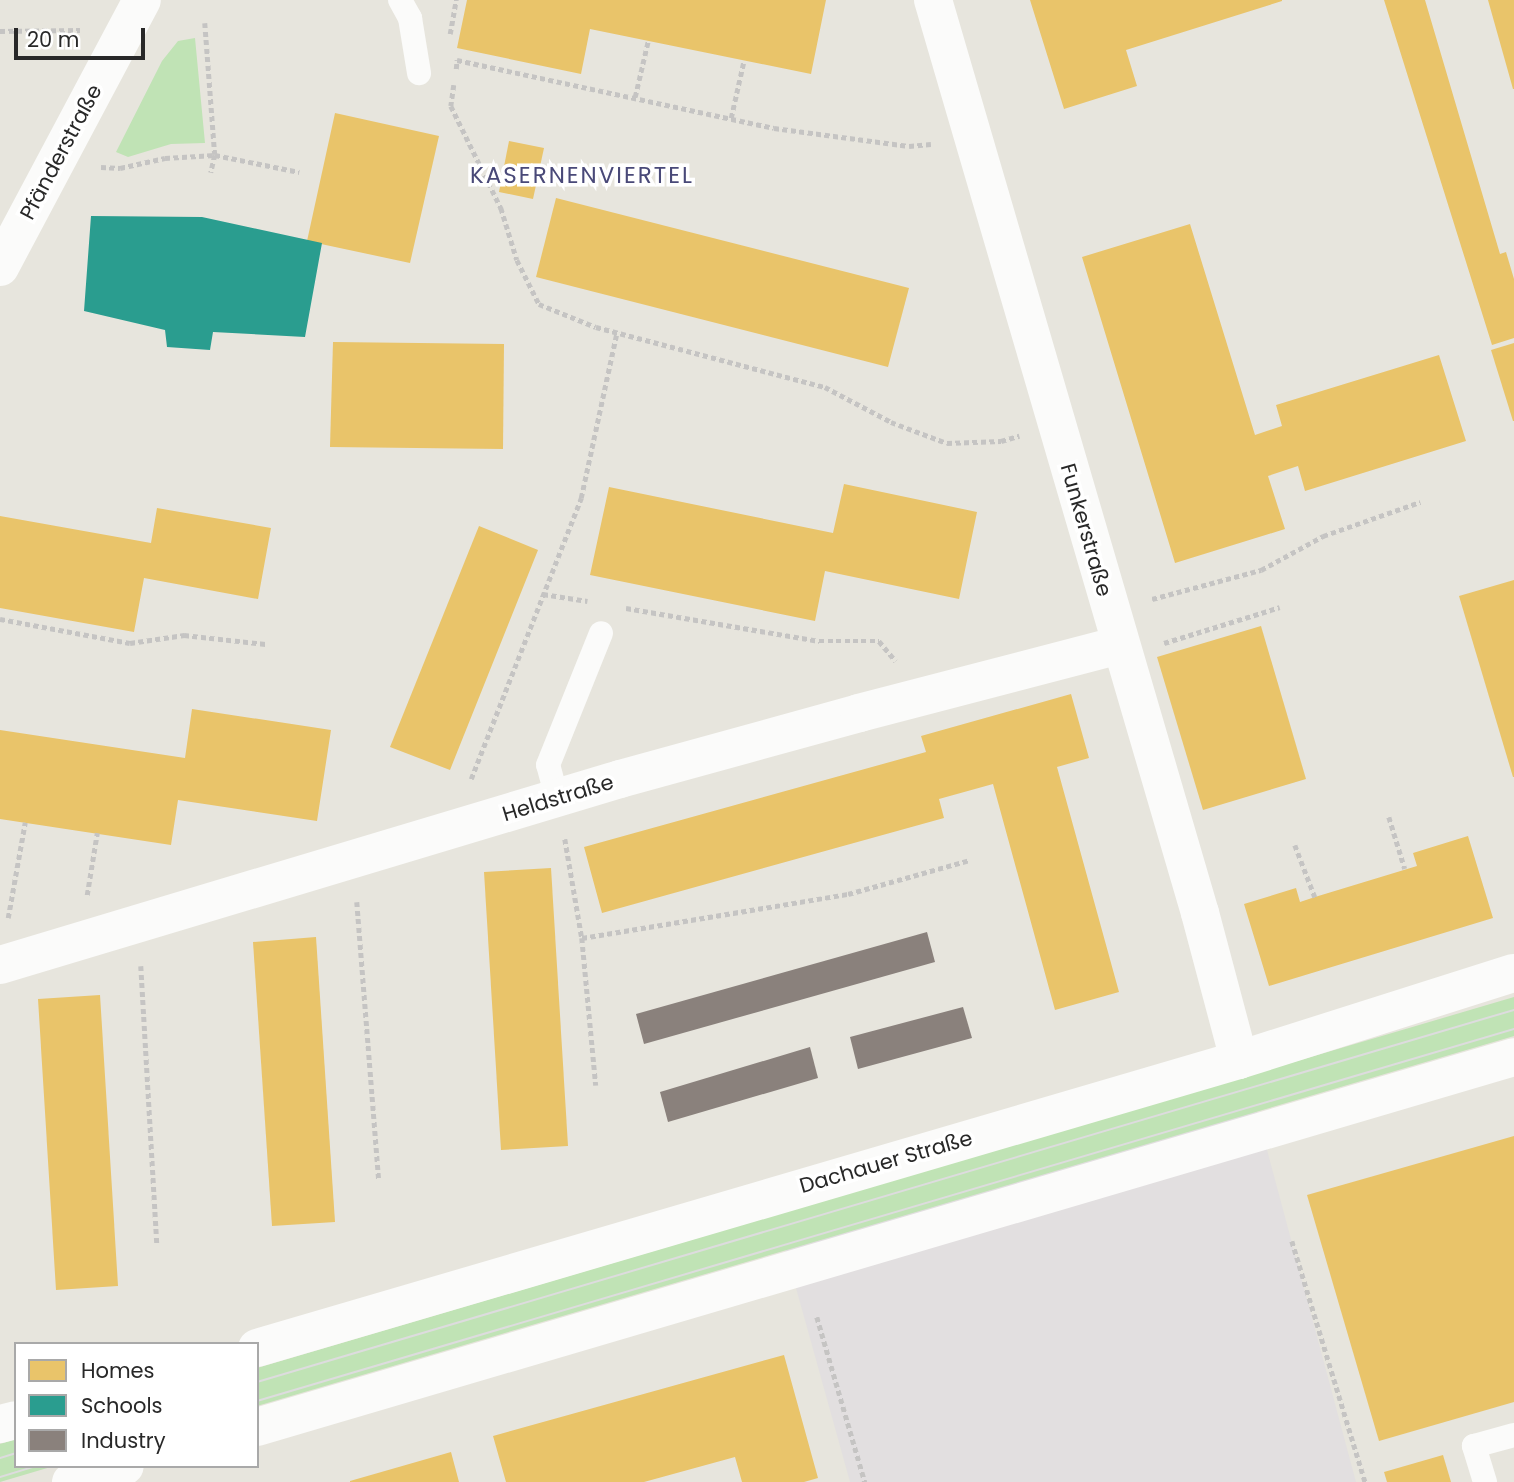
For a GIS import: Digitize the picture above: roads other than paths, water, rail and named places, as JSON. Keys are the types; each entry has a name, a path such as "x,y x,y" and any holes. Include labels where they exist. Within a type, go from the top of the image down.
{"main road":[{"name":"Pfänderstraße","path":"0,267 142,0"},
{"name":"Funkerstraße","path":"933,0 1117,637 1200,913 1239,1060"},
{"name":"Heldstraße","path":"0,965 557,798 927,695 1117,637"},
{"name":"Dachauer Straße","path":"259,1347 1239,1060 1514,973"},
{"path":"259,1426 1514,1057"},
{"path":"73,1482 118,1468"}],"lane":[{"path":"400,0 410,18 419,73"},
{"path":"557,798 548,765 601,633"},
{"path":"1485,1482 1474,1446 1514,1435"}],"tram line":[{"path":"259,1381 1514,1010"},
{"path":"259,1400 1514,1029"},
{"path":"0,1458 14,1454"},
{"path":"0,1477 30,1468"}],"district":[{"name":"KASERNENVIERTEL","path":"582,175"}]}
